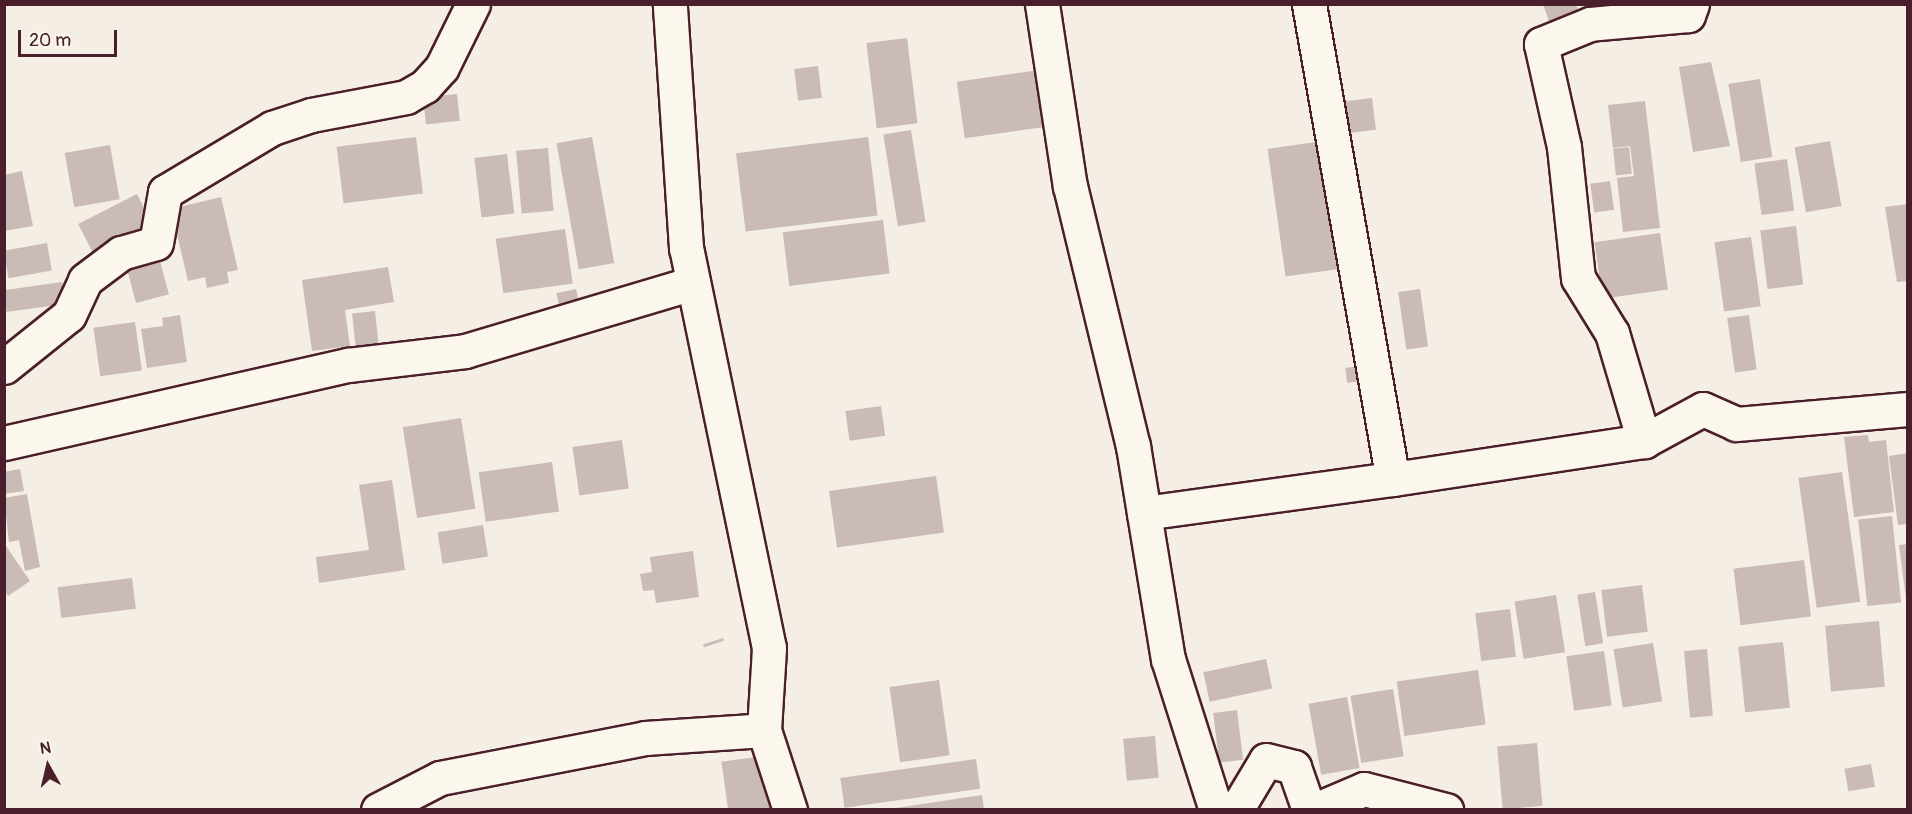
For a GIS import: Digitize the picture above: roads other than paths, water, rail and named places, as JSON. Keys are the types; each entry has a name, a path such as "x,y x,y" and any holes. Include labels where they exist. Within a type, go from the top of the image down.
{"street":[{"path":"4,367 69,315 85,280 121,253 156,243 165,192 272,128 311,115 406,97 425,86 442,67 473,4"},
{"path":"670,4 693,283 768,648 764,730 790,810"},
{"path":"1042,4 1070,186 1133,446 1168,659 1216,810"},
{"path":"1309,4 1393,479"},
{"path":"1644,441 1612,333 1578,278 1564,147 1541,44 1590,24 1688,15 1692,4"},
{"path":"4,443 348,365 465,351 693,283"},
{"path":"1144,513 1393,479 1644,441 1703,410 1736,424 1908,409"},
{"path":"378,810 440,778 645,738 764,730"},
{"path":"1236,810 1266,760 1294,767 1309,810"},
{"path":"1315,810 1364,789 1446,810"}]}
